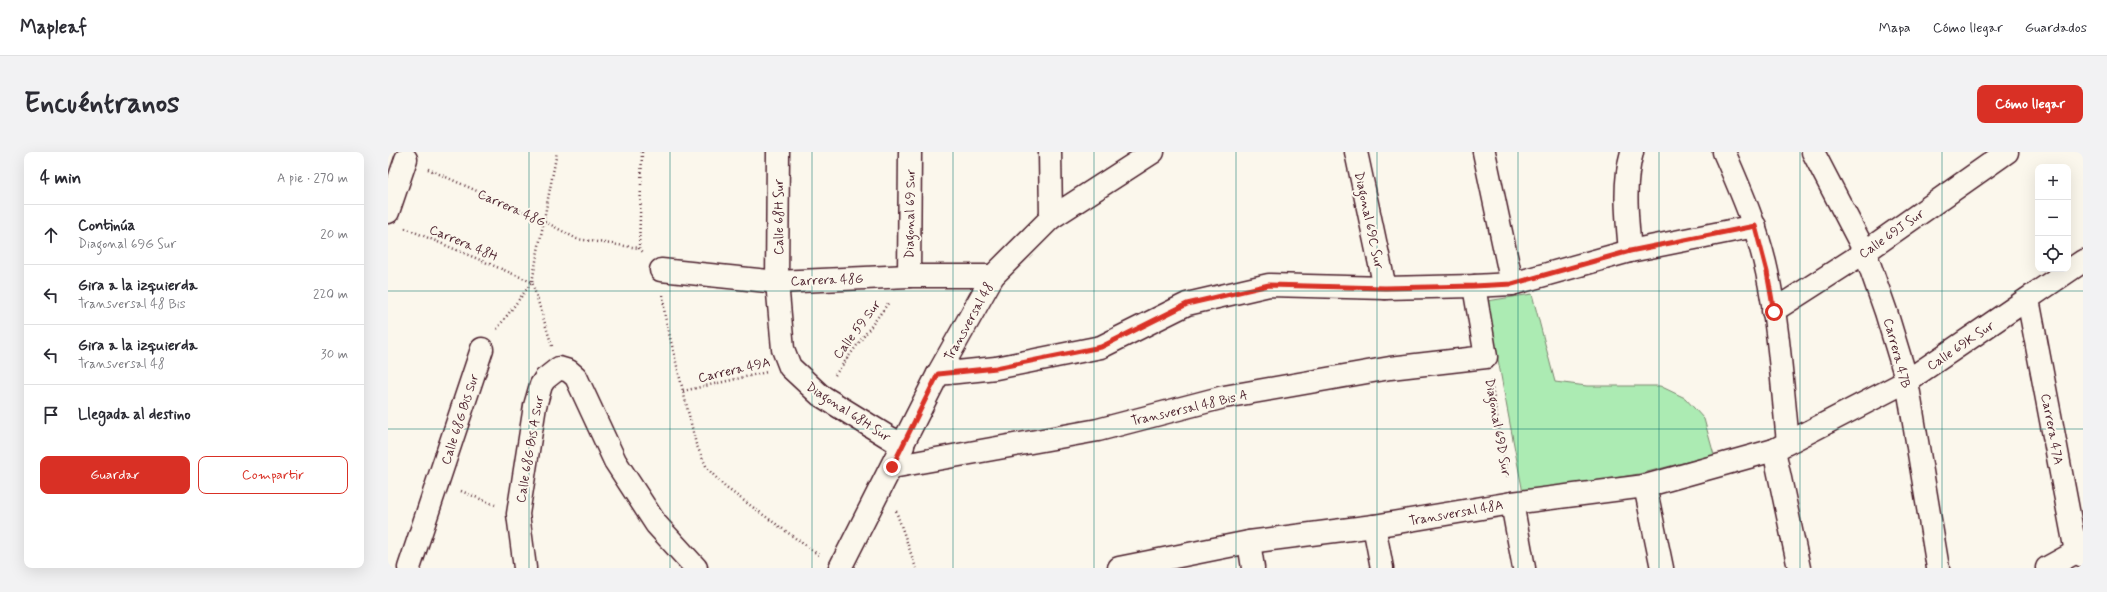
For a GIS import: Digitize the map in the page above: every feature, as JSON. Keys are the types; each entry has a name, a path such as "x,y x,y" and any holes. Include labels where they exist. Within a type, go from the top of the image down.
{"street":[{"name":"Calle 68H Sur","path":"778,152 778,282"},
{"name":"Diagonal 69 Sur","path":"909,276 910,152"},
{"path":"1050,152 1051,218"},
{"name":"Transversal 48","path":"832,564 889,474 938,374 993,276 1051,218 1153,152"},
{"name":"Diagonal 69C Sur","path":"1356,152 1385,288"},
{"path":"1484,152 1512,284"},
{"path":"1630,251 1626,204 1628,164 1632,152"},
{"path":"1724,152 1755,226 1767,272 1774,312 1781,446 1798,568"},
{"name":"Carrera 47B","path":"1813,152 1865,252 1886,312 1907,381 1938,568"},
{"name":"Calle 69J Sur","path":"1774,312 1865,252 2007,152"},
{"path":"395,220 406,159"},
{"path":"938,374 996,368 1101,347 1187,304 1269,285 1385,288 1512,284 1630,251 1755,226"},
{"name":"Calle 69K Sur","path":"1781,446 1907,381 2083,261"},
{"name":"Carrera 48G","path":"661,270 778,282 909,276 993,276"},
{"name":"Diagonal 68H Sur","path":"778,282 783,349 790,367 820,394 903,446"},
{"path":"1474,286 1486,357"},
{"name":"Carrera 47A","path":"2028,299 2081,550"},
{"name":"Calle 68G Bis Sur","path":"409,568 482,349"},
{"name":"Transversal 48 Bis A","path":"889,474 1098,430 1224,397 1390,368 1486,357"},
{"path":"559,368 568,371 576,377 615,462 656,524 696,568"},
{"name":"Calle 68G Bis A Sur","path":"525,568 518,514 537,399 545,379 559,368"},
{"name":"Transversal 48A","path":"1119,568 1249,542 1374,526 1512,502 1646,486 1781,446"},
{"path":"1646,486 1662,568"},
{"path":"1512,502 1524,568"},
{"path":"1374,526 1382,568"},
{"path":"1249,542 1253,568"},
{"path":"2047,568 2081,550"}],"path":[{"path":"482,349 532,282 557,152"},
{"path":"642,152 639,248 661,270 665,317 696,444 707,468 725,487 832,564"},
{"name":"Carrera 48G","path":"406,159 544,220 576,239 639,248"},
{"name":"Carrera 48H","path":"395,220 532,282"},
{"name":"Calle 59 Sur","path":"820,394 909,276"},
{"path":"532,282 559,368"},
{"name":"Diagonal 69D Sur","path":"1486,357 1512,502"},
{"name":"Carrera 49A","path":"683,391 790,367"},
{"path":"889,474 916,568"},
{"path":"438,481 518,514"}],"green space":[{"path":"1532,294 1555,382 1587,386 1660,386 1685,398 1704,419 1714,455 1639,474 1523,493 1487,301"}],"route":[{"path":"892,467 938,374 996,368 1101,347 1187,304 1269,285 1385,288 1512,284 1630,251 1755,226 1767,272 1774,312"}]}
